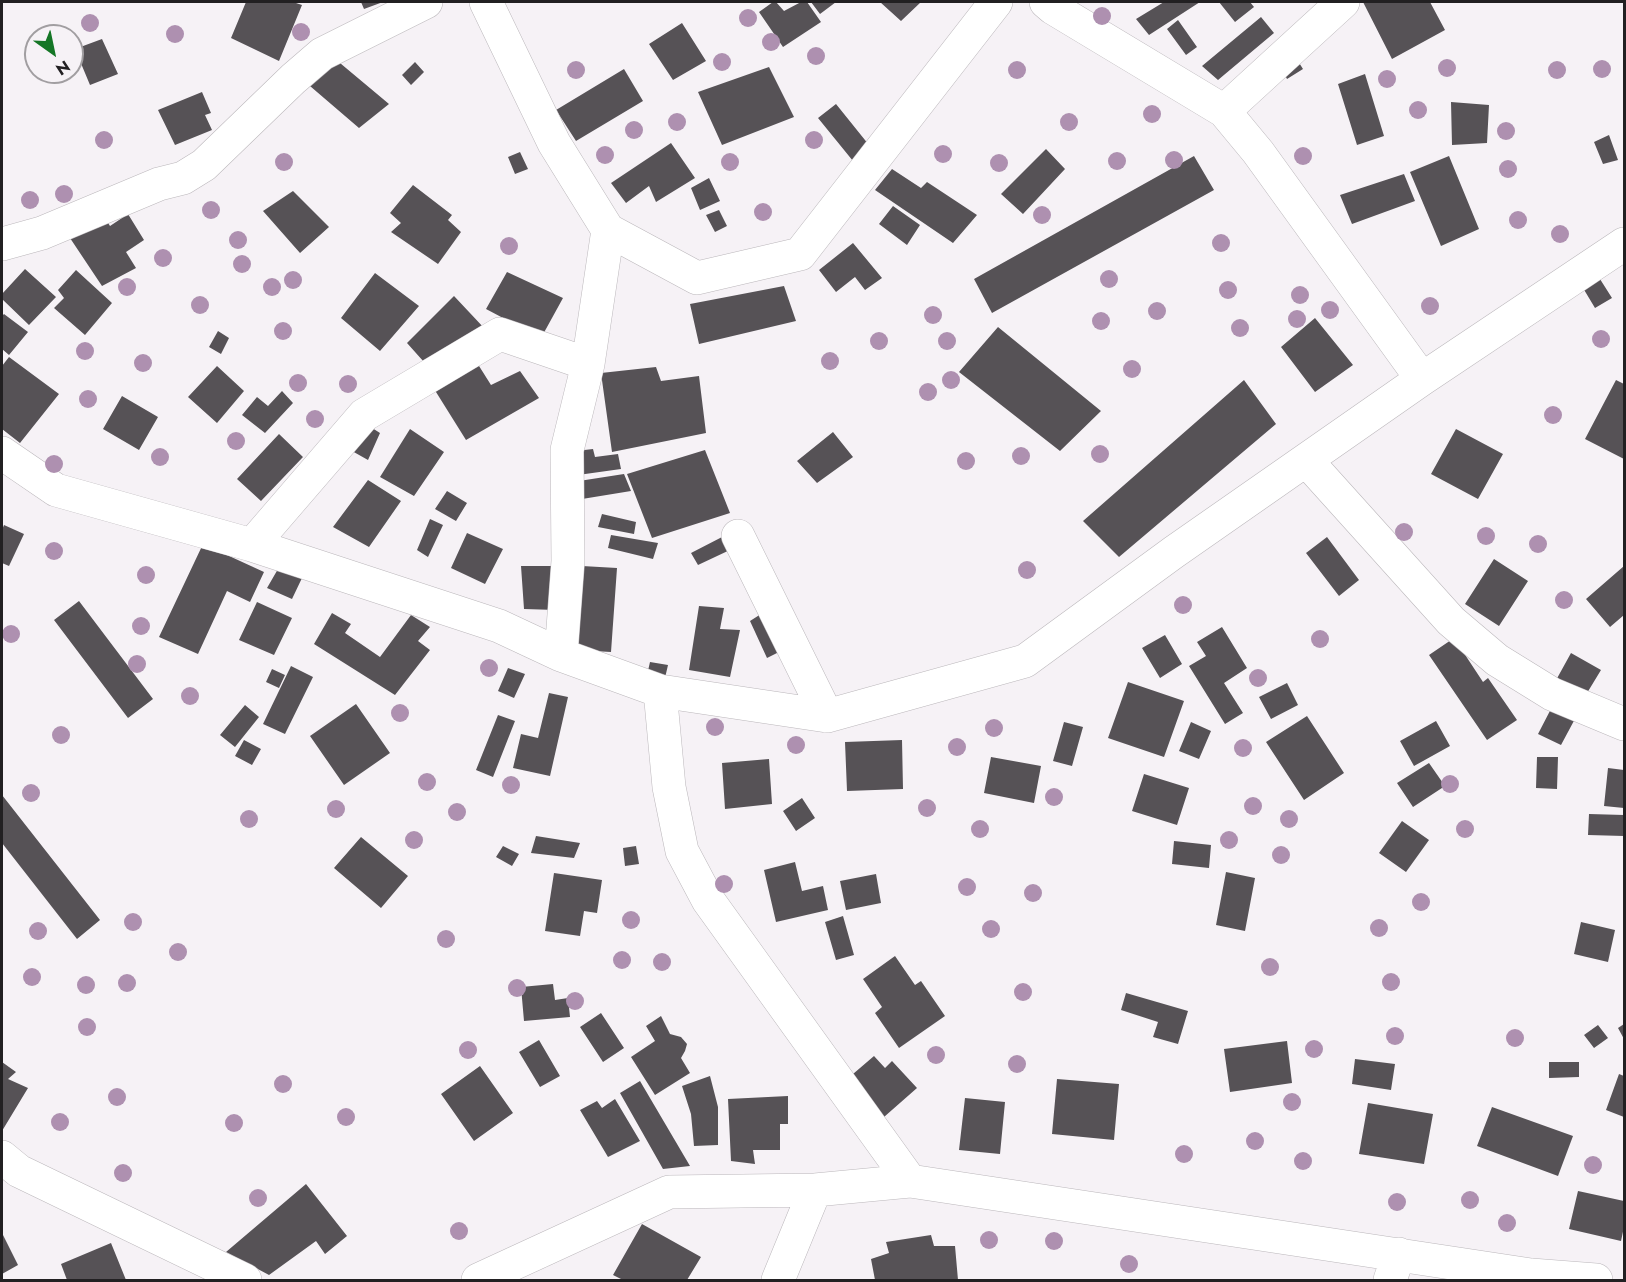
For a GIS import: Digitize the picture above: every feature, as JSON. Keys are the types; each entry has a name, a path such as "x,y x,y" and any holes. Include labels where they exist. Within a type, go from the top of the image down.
{"street":[{"path":"2,244 42,233 159,184 183,178 204,165 322,54 426,2"},
{"path":"486,2 554,143 608,230 697,278 800,254 996,2"},
{"path":"1046,2 1224,111 1258,152 1422,379"},
{"path":"1224,111 1343,2"},
{"path":"561,656 568,561 567,450 588,364 608,230"},
{"path":"2,453 56,490 252,545 499,626 561,656 660,691 827,716 1025,661 1174,552 1422,379 1624,244"},
{"path":"252,545 363,415 500,334 588,364"},
{"path":"1306,460 1451,621 1489,654 1552,694 1624,724"},
{"path":"738,536 827,716"},
{"path":"660,691 669,787 682,851 708,900 910,1181"},
{"path":"2,1157 19,1171 200,1272 245,1281"},
{"path":"478,1281 669,1192 815,1190 910,1181 1395,1267 1596,1281"},
{"path":"778,1281 815,1190"}],"building":[{"path":"246,2 293,2 302,5 279,61 231,38"},
{"path":"361,2 383,2 364,9"},
{"path":"776,2 784,11 801,2 807,2 821,22 783,47 759,12"},
{"path":"811,2 836,2 820,14"},
{"path":"880,2 921,2 901,21"},
{"path":"1164,2 1200,2 1149,35 1136,19"},
{"path":"1219,2 1250,2 1254,7 1235,22"},
{"path":"1363,2 1430,2 1445,30 1392,59"},
{"path":"1261,17 1274,33 1218,80 1202,66"},
{"path":"1178,20 1197,47 1186,55 1167,29"},
{"path":"682,23 706,61 673,80 649,44"},
{"path":"102,39 118,74 90,85 84,71 84,46"},
{"path":"334,58 389,104 359,128 303,80"},
{"path":"1296,58 1303,69 1287,79 1281,67"},
{"path":"415,62 424,72 411,85 402,75"},
{"path":"769,67 794,117 722,145 698,92"},
{"path":"624,69 643,101 576,141 556,110"},
{"path":"1365,74 1384,136 1357,145 1338,84"},
{"path":"202,92 211,113 205,115 212,130 175,145 158,110"},
{"path":"1451,102 1489,105 1487,143 1452,145"},
{"path":"836,104 873,150 853,161 818,118"},
{"path":"1609,135 1618,160 1603,164 1594,142"},
{"path":"671,143 695,178 656,202 649,186 626,203 611,183"},
{"path":"1046,149 1065,169 1023,214 1001,194"},
{"path":"520,152 528,169 515,174 508,157"},
{"path":"1194,156 1214,190 992,313 974,279"},
{"path":"1449,156 1479,229 1441,246 1410,172"},
{"path":"892,169 921,188 927,182 977,215 953,243 875,190"},
{"path":"1404,174 1415,201 1352,224 1340,195"},
{"path":"709,178 720,201 700,210 691,188"},
{"path":"413,185 452,215 448,220 461,232 438,264 391,232 401,223 390,213"},
{"path":"293,191 329,227 300,253 263,211"},
{"path":"893,206 920,225 907,245 879,224"},
{"path":"719,210 727,226 715,232 706,215"},
{"path":"128,214 144,240 126,252 136,268 102,286 70,238 105,218 110,226"},
{"path":"853,243 882,278 865,290 855,277 836,292 819,270"},
{"path":"1593,268 1612,298 1595,308 1577,278"},
{"path":"25,269 56,297 29,325 2,299 2,294"},
{"path":"76,270 112,303 85,335 54,308 64,298 58,290"},
{"path":"507,272 563,298 541,338 486,309"},
{"path":"375,273 419,306 380,351 341,318"},
{"path":"784,286 796,321 699,344 690,304"},
{"path":"454,296 485,329 432,371 407,343"},
{"path":"4,314 28,332 9,355 2,349 2,316"},
{"path":"1315,318 1353,365 1315,392 1281,347"},
{"path":"998,327 1101,411 1060,451 959,372"},
{"path":"218,331 229,338 221,354 209,347"},
{"path":"9,357 59,394 20,443 2,429 2,366"},
{"path":"474,358 491,385 520,371 539,398 466,440 431,384"},
{"path":"217,366 244,391 217,423 188,397"},
{"path":"656,367 661,381 699,376 706,433 612,452 601,373"},
{"path":"1244,380 1276,424 1119,557 1083,521"},
{"path":"1616,380 1624,384 1624,459 1585,439"},
{"path":"282,391 293,403 265,433 242,415 257,397 268,406"},
{"path":"122,396 158,417 139,450 103,429"},
{"path":"369,426 380,433 368,460 352,451"},
{"path":"410,429 444,452 414,496 380,477"},
{"path":"1456,429 1503,454 1478,499 1431,474"},
{"path":"833,432 853,457 817,483 797,461"},
{"path":"279,434 303,457 261,501 237,479"},
{"path":"593,449 595,457 618,454 621,469 578,475 576,451"},
{"path":"705,450 730,513 652,538 627,474"},
{"path":"624,474 631,491 582,499 579,481"},
{"path":"368,480 401,501 369,547 333,527"},
{"path":"447,491 467,503 456,521 435,509"},
{"path":"602,514 636,522 634,534 598,527"},
{"path":"430,519 443,525 428,557 417,550"},
{"path":"4,525 24,534 9,566 2,563"},
{"path":"467,533 503,549 485,584 451,568"},
{"path":"611,535 658,543 653,559 608,548"},
{"path":"724,536 732,549 698,565 691,553"},
{"path":"1327,537 1359,580 1339,596 1306,553"},
{"path":"203,544 264,572 250,602 227,591 198,654 159,637"},
{"path":"1494,559 1528,581 1499,626 1465,604"},
{"path":"521,566 557,566 556,610 524,609"},
{"path":"582,566 617,568 611,652 576,650"},
{"path":"1624,566 1624,615 1610,627 1586,599"},
{"path":"278,569 302,578 292,599 267,588"},
{"path":"79,601 153,699 128,718 54,620"},
{"path":"257,602 292,618 274,655 239,640"},
{"path":"699,606 724,608 720,629 740,630 730,677 689,670"},
{"path":"332,613 351,624 345,633 380,657 411,615 430,627 418,641 430,650 395,695 314,644"},
{"path":"761,614 779,652 767,658 750,621"},
{"path":"1222,627 1247,668 1224,683 1243,713 1225,724 1189,666 1206,656 1197,642"},
{"path":"1165,635 1182,664 1160,678 1142,648"},
{"path":"1454,638 1483,682 1488,678 1517,720 1487,740 1429,655"},
{"path":"1571,653 1601,670 1584,698 1555,682"},
{"path":"650,662 668,665 665,678 647,675"},
{"path":"291,666 313,677 285,734 263,724"},
{"path":"508,668 525,674 514,698 498,691"},
{"path":"272,669 285,675 279,688 266,682"},
{"path":"1128,682 1184,701 1164,757 1108,738"},
{"path":"1287,683 1298,705 1271,719 1259,697"},
{"path":"549,693 568,697 550,776 513,768 521,734 538,738"},
{"path":"356,704 390,753 344,785 310,736"},
{"path":"245,705 259,717 235,747 220,735"},
{"path":"1553,705 1576,717 1561,745 1538,734"},
{"path":"498,715 515,721 493,777 476,770"},
{"path":"1307,716 1344,773 1304,800 1266,742"},
{"path":"1436,721 1450,746 1414,766 1400,741"},
{"path":"1064,722 1083,727 1072,766 1053,761"},
{"path":"1191,722 1211,731 1199,759 1179,751"},
{"path":"244,740 261,749 252,765 235,756"},
{"path":"902,740 903,789 847,791 845,742"},
{"path":"991,757 1041,766 1034,803 984,793"},
{"path":"1537,757 1558,757 1557,789 1536,788"},
{"path":"769,759 772,804 725,809 722,763"},
{"path":"1429,763 1445,786 1413,807 1397,783"},
{"path":"1608,768 1624,770 1624,808 1604,806"},
{"path":"1144,774 1189,788 1177,825 1132,811"},
{"path":"2,795 100,920 77,939 2,843"},
{"path":"802,798 815,818 796,831 783,811"},
{"path":"1589,814 1624,815 1624,836 1588,835"},
{"path":"1402,821 1429,840 1406,872 1379,853"},
{"path":"536,836 580,843 574,858 531,853"},
{"path":"361,837 408,876 381,908 334,868"},
{"path":"1174,841 1211,845 1209,868 1172,864"},
{"path":"503,846 519,854 512,866 496,857"},
{"path":"636,846 639,864 625,866 623,848"},
{"path":"795,862 802,891 823,886 828,910 776,922 764,870"},
{"path":"1226,872 1255,878 1245,931 1216,925"},
{"path":"554,873 602,880 597,913 584,911 580,936 545,931"},
{"path":"876,874 881,903 846,910 840,881"},
{"path":"843,916 854,955 836,960 825,922"},
{"path":"1581,922 1615,930 1608,962 1574,954"},
{"path":"895,956 915,985 921,981 945,1016 899,1048 875,1013 882,1007 863,979"},
{"path":"553,984 555,1000 568,998 570,1017 524,1021 521,987"},
{"path":"1126,993 1188,1011 1178,1044 1153,1037 1158,1022 1121,1010"},
{"path":"601,1013 624,1048 603,1062 580,1027"},
{"path":"661,1016 670,1034 681,1037 687,1044 681,1058 690,1073 655,1095 631,1057 655,1041 646,1026"},
{"path":"1624,1024 1624,1039 1618,1028"},
{"path":"1598,1025 1608,1038 1594,1048 1584,1035"},
{"path":"539,1040 560,1076 540,1087 519,1052"},
{"path":"1287,1041 1292,1083 1230,1092 1224,1049"},
{"path":"874,1056 885,1068 892,1061 917,1088 884,1117 859,1090 863,1087 853,1074"},
{"path":"1355,1059 1395,1064 1391,1090 1352,1084"},
{"path":"2,1062 16,1072 8,1079 28,1088 2,1131"},
{"path":"1549,1062 1579,1062 1579,1077 1549,1078"},
{"path":"480,1066 513,1113 474,1141 441,1094"},
{"path":"1619,1074 1624,1076 1624,1117 1606,1110"},
{"path":"710,1076 718,1107 718,1145 694,1146 691,1114 682,1086"},
{"path":"1057,1079 1119,1084 1114,1140 1052,1134"},
{"path":"640,1081 690,1166 663,1169 620,1093"},
{"path":"788,1096 788,1124 780,1124 780,1150 753,1150 755,1164 731,1161 728,1099"},
{"path":"965,1098 1005,1102 1000,1154 959,1150"},
{"path":"615,1099 640,1141 608,1157 580,1110 597,1101 602,1108"},
{"path":"1368,1103 1433,1114 1424,1164 1359,1154"},
{"path":"1492,1107 1573,1136 1558,1176 1477,1146"},
{"path":"306,1184 347,1236 325,1254 316,1241 269,1275 226,1252"},
{"path":"1578,1191 1624,1201 1624,1227 1621,1241 1569,1229"},
{"path":"642,1224 701,1257 687,1280 623,1280 613,1275"},
{"path":"2,1233 18,1265 2,1274"},
{"path":"931,1235 934,1246 955,1246 958,1280 875,1280 871,1259 889,1253 886,1242"},
{"path":"111,1243 126,1280 67,1280 61,1264"}]}
